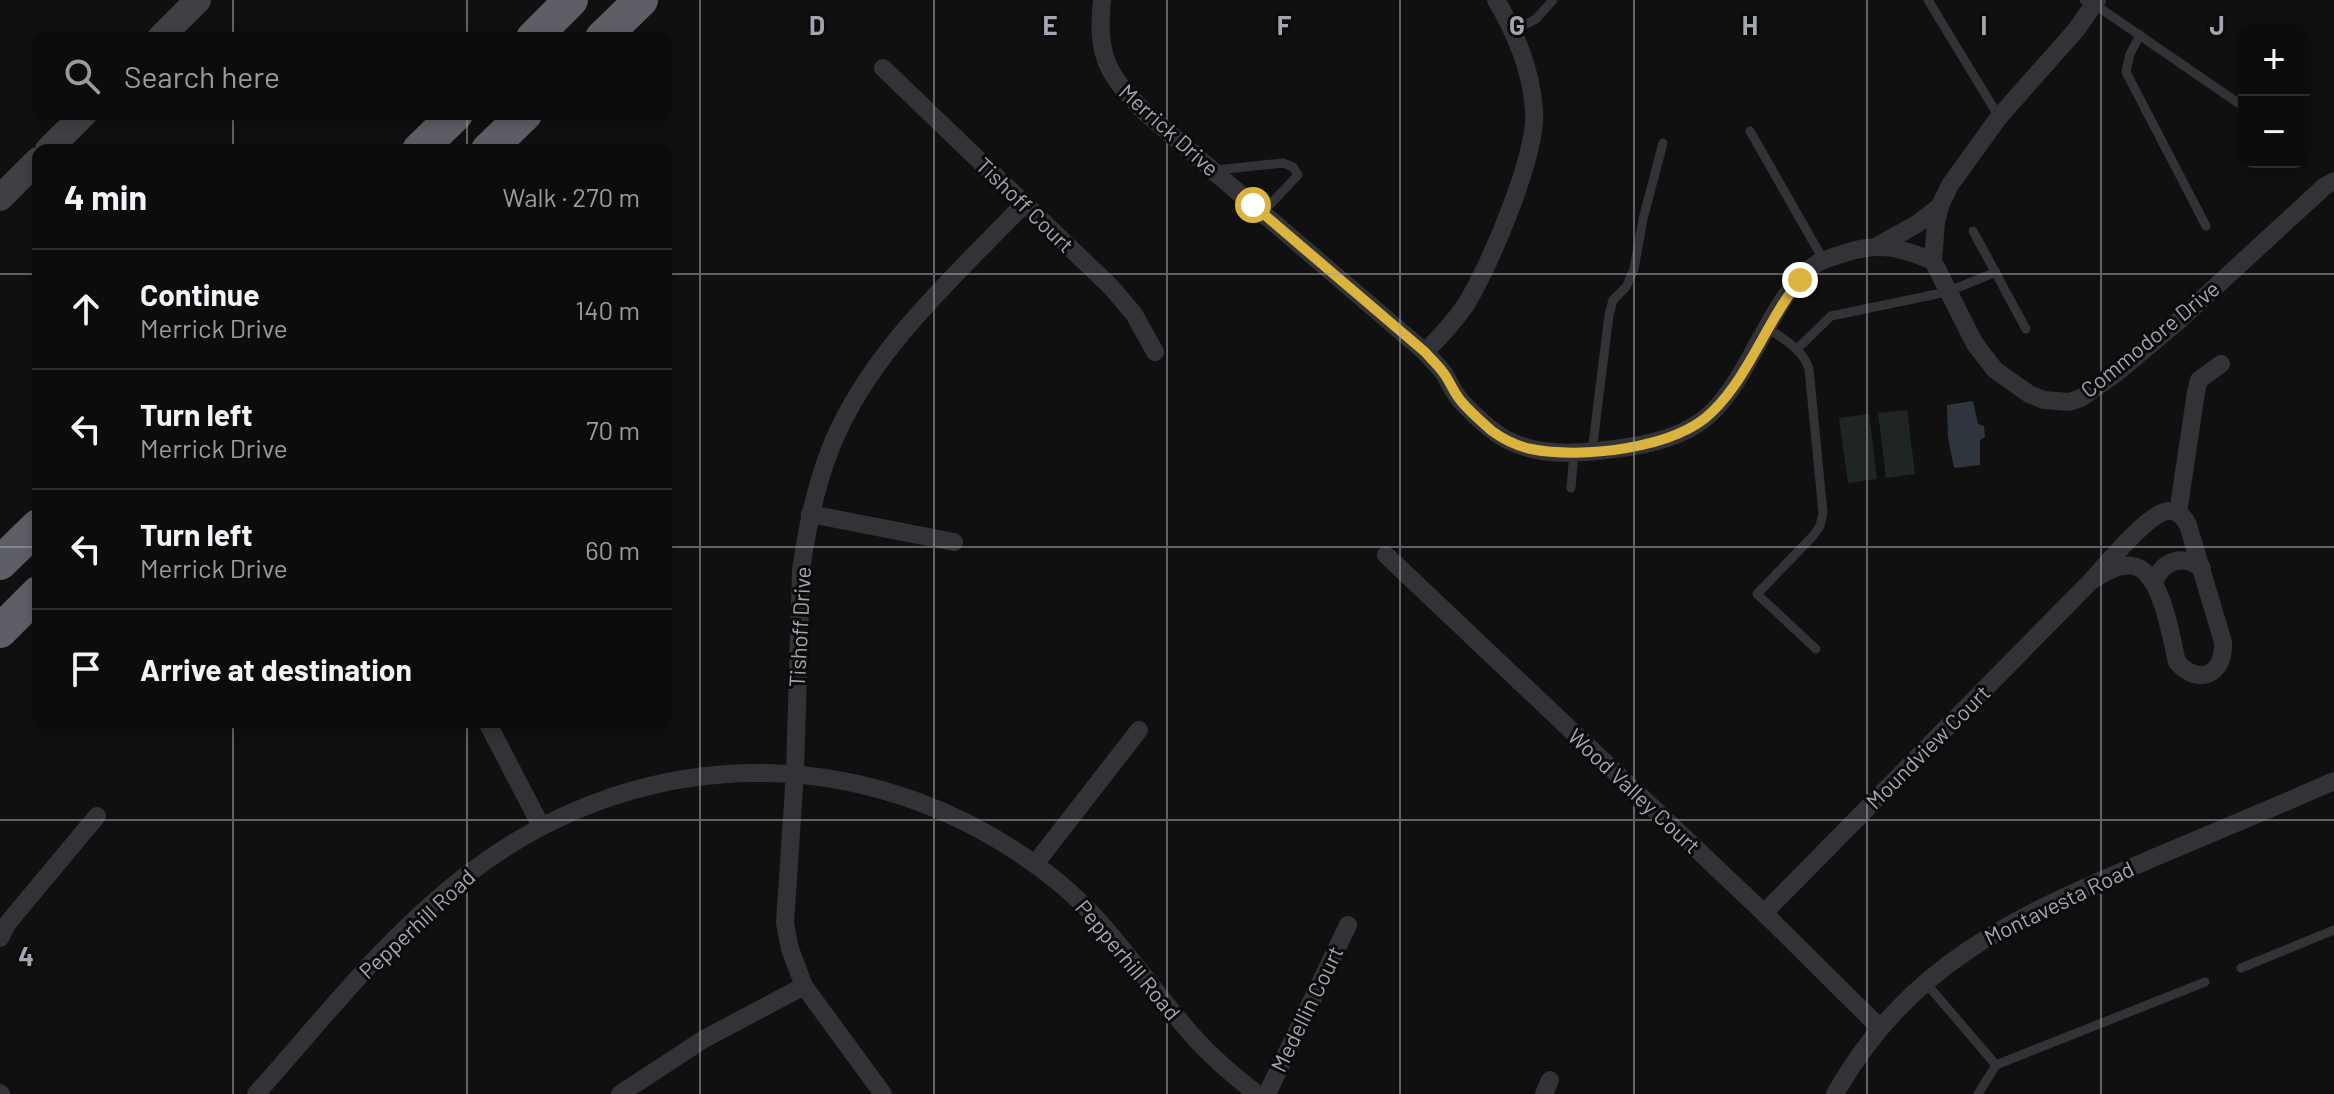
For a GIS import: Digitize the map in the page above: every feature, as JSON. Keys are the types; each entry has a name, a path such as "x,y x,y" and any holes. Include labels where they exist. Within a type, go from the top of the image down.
{"highway":[{"path":"539,32 571,0"},
{"path":"608,32 641,0"},
{"path":"425,144 450,120"},
{"path":"494,144 519,120"},
{"path":"0,563 32,532"},
{"path":"0,631 32,599"}],"street":[{"path":"166,32 198,0"},
{"name":"Merrick Drive","path":"1102,0 1103,48 1112,76 1148,115 1425,352 1461,402 1492,430 1529,449 1583,452 1645,444 1675,435 1703,420 1732,387 1793,288 1815,265 1858,249 1879,245 1917,224 1940,206"},
{"path":"1425,352 1464,307 1478,283 1520,181 1534,128 1527,69 1513,31 1496,0"},
{"name":"Commodore Drive","path":"2092,1 2076,30 1999,117 1950,185 1940,206 1933,261 1975,344 1995,370 2029,394 2044,400 2069,402 2081,398 2128,364 2176,323 2334,181"},
{"name":"Tishoff Court","path":"883,68 1111,287 1134,314 1155,352"},
{"path":"54,144 78,120"},
{"path":"0,198 32,166"},
{"name":"Tishoff Drive","path":"883,1094 804,986 785,923 795,773 801,570 818,482 838,431 882,359 1024,204"},
{"name":"Merrick Drive","path":"1879,245 1933,261"},
{"path":"2202,568 2184,559 2174,561 2165,565 2154,582 2177,662 2184,670 2197,676 2207,675 2217,668 2224,654 2202,568 2186,521 2178,513 2199,380 2221,364"},
{"name":"Moundview Court","path":"1764,913 2148,523 2169,510 2178,513"},
{"path":"810,514 954,542"},
{"name":"Wood Valley Court","path":"1386,555 1764,913 1880,1028"},
{"name":"Moundview Court","path":"2091,581 2112,569 2132,566 2143,571 2154,582"},
{"path":"490,728 541,826"},
{"path":"1035,864 1139,730"},
{"name":"Pepperhill Road","path":"256,1094 407,929 473,870 541,826 605,798 676,779 724,773 795,773 851,781 915,800 968,822 1035,864 1094,915 1193,1037 1257,1094"},
{"name":"Montavesta Road","path":"1835,1094 1880,1028 1925,982 1975,944 2020,917 2334,781"},
{"path":"0,938 7,924 97,816"},
{"name":"Medellin Court","path":"1267,1094 1348,925"},
{"path":"620,1094 663,1063 804,986"}],"lane":[{"path":"1513,31 1536,19 1553,0"},
{"path":"1928,0 1999,117"},
{"path":"2092,1 2238,103"},
{"path":"2140,35 2130,54 2126,72 2206,226"},
{"path":"1750,131 1824,261"},
{"path":"1571,488 1583,452 1613,300 1626,287 1634,269 1643,219 1663,143"},
{"path":"1212,170 1283,163 1293,167 1298,175 1262,213"},
{"path":"1973,231 2026,329"},
{"path":"1797,349 1831,316 1947,292 1996,272"},
{"path":"1768,328 1806,358 1823,513 1820,526 1813,536 1757,594 1816,649"},
{"path":"2241,968 2334,930"},
{"path":"1925,982 1996,1065"},
{"path":"1978,1094 1996,1065 2205,982"}],"shaded area":[{"path":"1973,401 1978,424 1984,426 1985,437 1980,440 1980,465 1954,468 1948,437 1947,405"},
{"path":"1907,410 1915,474 1886,478 1878,413"},
{"path":"1869,414 1877,479 1848,483 1839,418"}],"route":[{"path":"1253,205 1425,352 1461,402 1492,430 1529,449 1583,452 1645,444 1675,435 1703,420 1732,387 1786,297 1800,280"}]}
